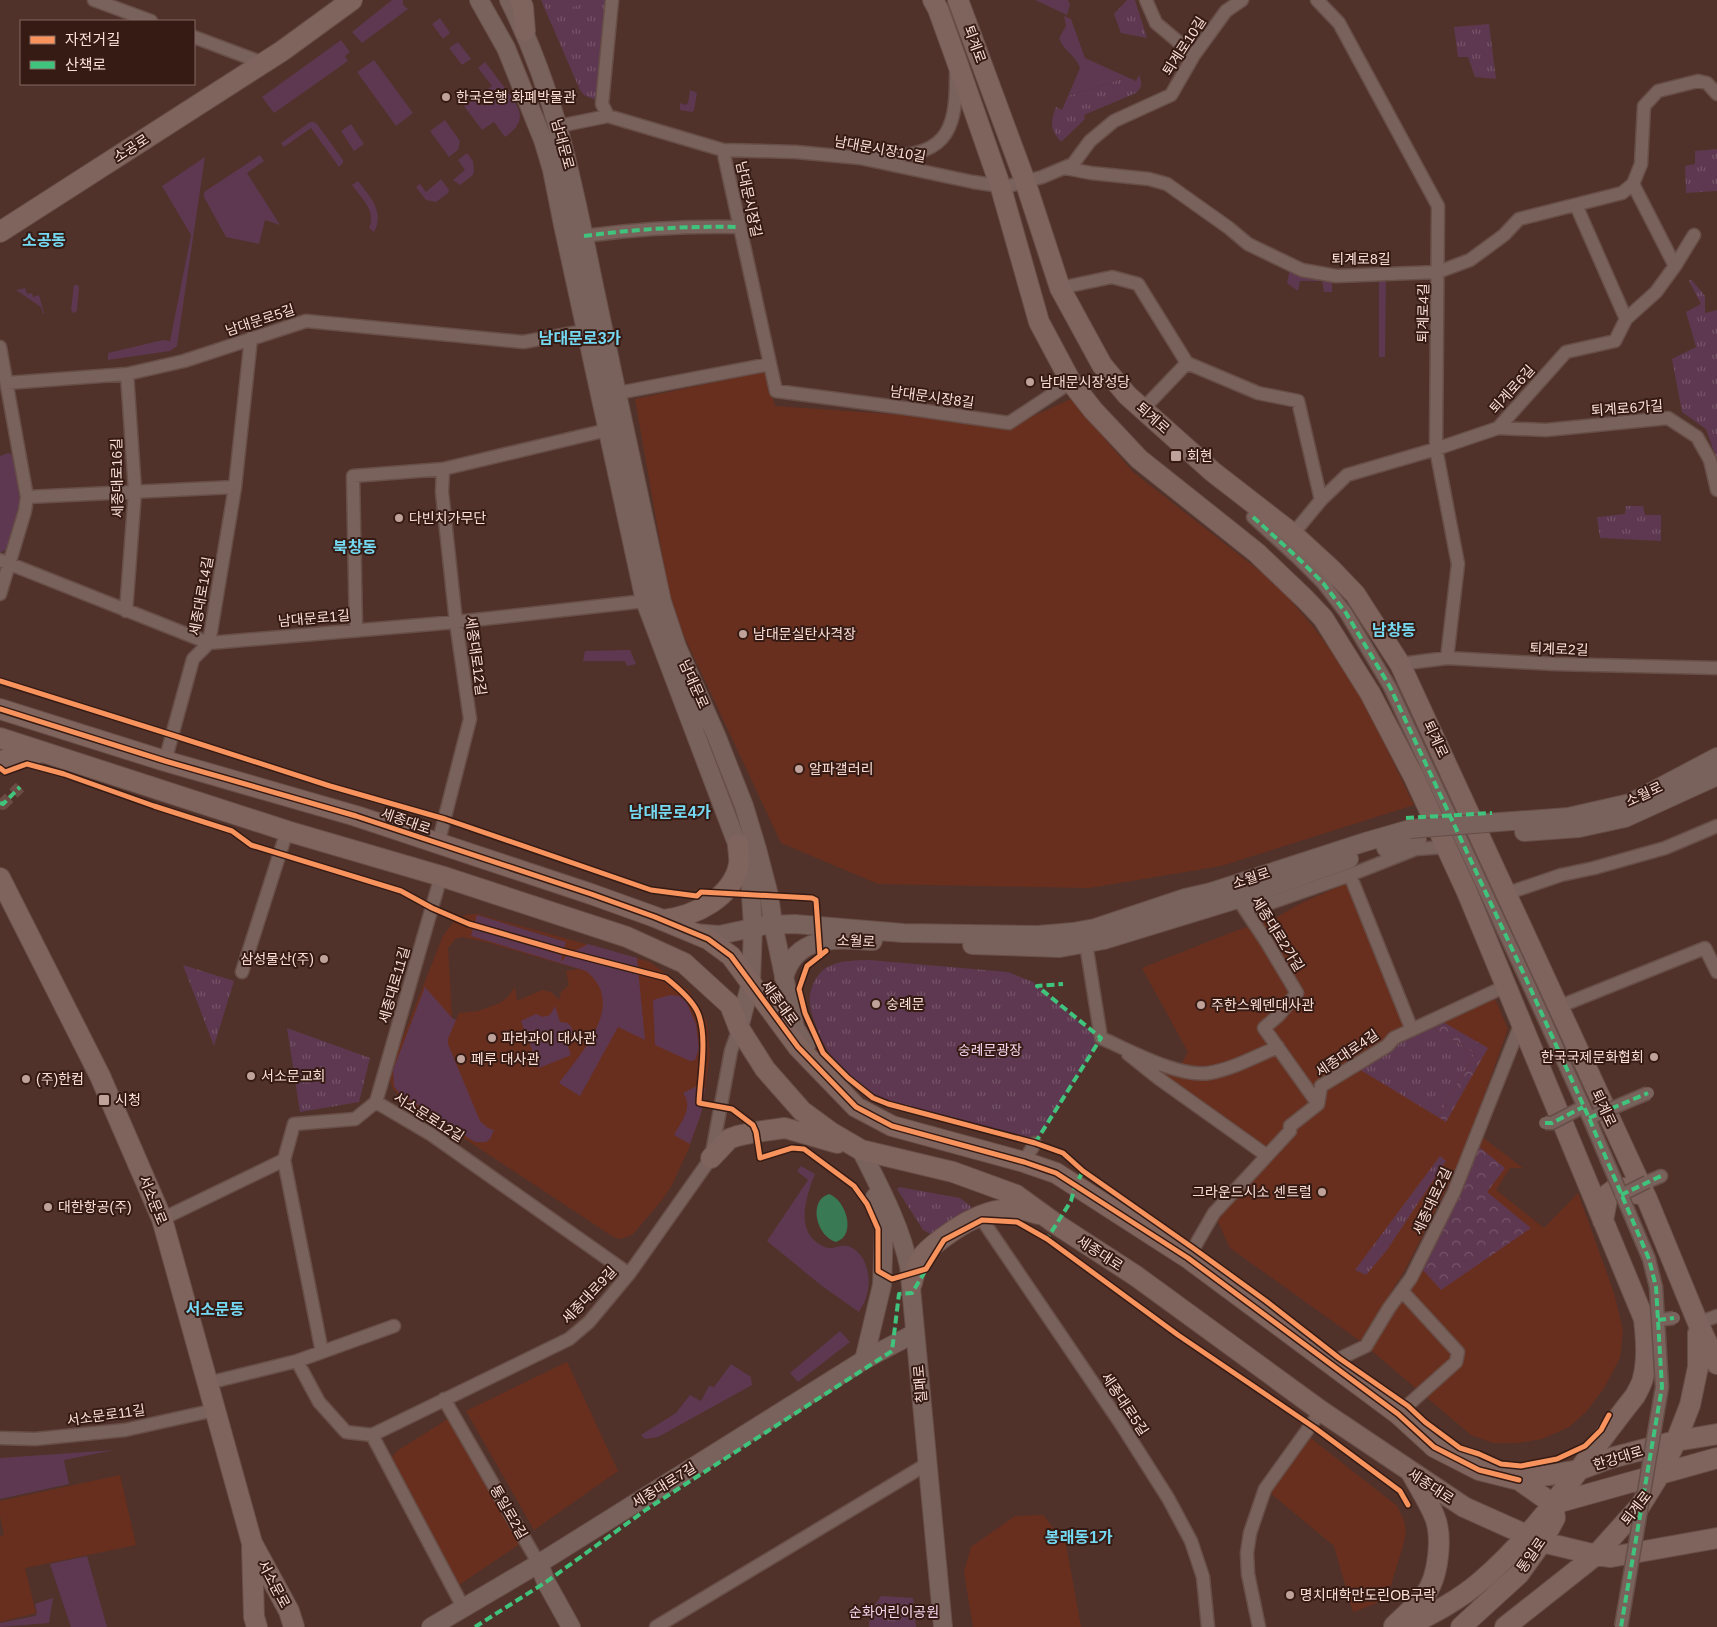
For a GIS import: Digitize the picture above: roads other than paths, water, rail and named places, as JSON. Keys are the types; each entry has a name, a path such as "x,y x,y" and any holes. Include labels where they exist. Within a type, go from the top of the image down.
{"main road":[{"name":"소공로","path":"0,232 263,63 352,0"},
{"name":"남대문로","path":"478,0 506,48 543,140 552,170 562,225 584,280 618,392 662,602 677,647 716,734 744,806 768,887 773,924 796,1028 828,1077"},
{"name":"남대문로","path":"509,0 525,31 546,84 570,166 584,236 585,330 645,601 750,878 753,928 751,982 739,1028"},
{"path":"520,0 523,7 525,31"},
{"name":"퇴계로","path":"933,0 955,56 1000,187 1039,322 1071,382 1093,410 1139,458 1257,553 1323,618 1370,692 1414,777 1446,847 1506,986 1644,1319 1646,1339 1645,1365 1643,1379 1635,1396 1553,1504 1534,1539"},
{"name":"퇴계로","path":"958,0 1025,181 1060,288 1102,365 1127,395 1213,472 1293,534 1355,594 1400,664 1647,1200 1698,1323 1698,1367 1690,1405 1676,1441 1660,1474 1640,1506 1596,1555"},
{"name":"세종대로","path":"0,709 165,761 356,816 591,894 664,920 708,939 731,956 798,1047 856,1107 892,1126 1024,1162 1056,1173 1188,1258 1398,1414 1434,1447 1479,1470 1519,1480"},
{"name":"세종대로","path":"0,738 287,831 440,876 627,937 684,963 730,1005 739,1028 765,1069 802,1111 832,1133 861,1150 953,1172 1016,1195 1056,1224 1136,1276 1321,1411 1472,1512 1534,1539 1596,1555"},
{"path":"0,762 16,754 60,756"},
{"name":"소월로","path":"753,928 773,924 796,924 902,933 1038,935 1073,932 1095,928 1364,842 1413,834 1502,827 1568,817 1630,803 1717,757"},
{"name":"소월로","path":"1502,827 1558,830 1611,822 1638,812 1717,776"},
{"name":"소월로","path":"784,978 787,968 797,954 814,944 826,940 1046,948 1086,944 1104,940 1238,899 1413,834"},
{"path":"664,920 689,915 720,896 731,884 739,864 738,844"},
{"name":"서소문로","path":"0,878 100,1076 162,1219 252,1543 289,1611 294,1627"},
{"path":"585,924 599,920 604,914 604,909 599,901 591,894"},
{"path":"690,932 719,935 753,928"},
{"path":"711,1158 729,1139 756,1132 785,1128 861,1150 884,1228 882,1285 864,1360"},
{"name":"칠패로","path":"861,1150 897,1224 905,1245 912,1283 943,1627"},
{"path":"1603,1221 1608,1194 1616,1188 1634,1192 1647,1200"},
{"path":"912,1283 915,1270 921,1258 931,1247 979,1216 994,1211 1015,1209 1038,1214 1056,1224"},
{"path":"1698,1323 1717,1364"},
{"name":"세종대로7길","path":"431,1627 539,1564 864,1360 916,1333"},
{"name":"한강대로","path":"1519,1480 1579,1470 1611,1458 1676,1441 1717,1434"},
{"name":"한강대로","path":"1553,1504 1717,1458"},
{"path":"1393,1627 1426,1595 1436,1571 1439,1536 1435,1516 1411,1472"},
{"path":"1519,1480 1553,1504"},
{"path":"1505,1627 1596,1555 1611,1557 1717,1538"},
{"name":"통일로","path":"1406,1627 1436,1612 1481,1582 1534,1539"},
{"name":"통일로","path":"1461,1627 1518,1574 1534,1539"},
{"name":"서소문로","path":"252,1543 254,1617 257,1627"},
{"name":"통일로2길","path":"539,1564 546,1582 571,1627"}],"street":[{"path":"94,0 148,20"},
{"path":"608,116 602,104 612,0"},
{"path":"1146,0 1156,23 1194,55"},
{"name":"퇴계로10길","path":"1000,187 1042,177 1073,164 1090,142 1114,120 1171,94 1194,55 1226,10 1242,0"},
{"name":"퇴계로4길","path":"1317,0 1339,24 1438,206 1436,449 1458,564 1447,658"},
{"path":"195,37 263,63"},
{"path":"860,158 889,157 915,153 933,146 942,139 952,123 954,112 955,56"},
{"path":"1675,266 1633,184 1640,164 1644,106 1658,91 1698,81 1708,83 1717,94"},
{"name":"남대문시장길","path":"559,126 608,116 723,150 776,391"},
{"name":"남대문시장10길","path":"723,150 796,152 860,158 1000,187"},
{"name":"퇴계로8길","path":"1064,168 1149,179 1167,184 1229,228 1248,244 1302,270 1336,276 1438,272 1470,260 1504,236 1519,219 1622,192 1633,184"},
{"path":"1576,205 1626,319"},
{"path":"584,236 636,229 690,226 739,227"},
{"name":"퇴계로6길","path":"1293,534 1321,500 1347,475 1436,449 1498,428 1566,352 1615,341 1626,319 1656,292 1694,235"},
{"path":"1060,288 1112,277 1138,284 1187,363 1258,393 1298,401 1321,500"},
{"name":"남대문로5길","path":"6,383 127,374 184,361 306,321 523,342 585,330"},
{"name":"세종대로14길","path":"165,761 193,659 209,643 235,487 251,338"},
{"path":"0,346 26,497 25,512 5,562 0,594"},
{"path":"1143,409 1187,363"},
{"path":"618,392 770,364"},
{"name":"세종대로16길","path":"126,611 135,491 127,374"},
{"name":"남대문시장8길","path":"776,391 1009,424 1071,382"},
{"name":"퇴계로6가길","path":"1498,428 1546,430 1668,418 1697,436 1710,460 1717,490"},
{"path":"356,630 353,476 444,469 607,430"},
{"name":"세종대로12길","path":"438,844 470,719 456,622 442,492 444,469"},
{"path":"26,497 235,487"},
{"path":"1253,517 1323,583 1346,613 1390,687 1527,981 1649,1259 1656,1287 1662,1387 1621,1627"},
{"name":"남대문로1길","path":"5,562 209,643 456,622 645,601"},
{"name":"퇴계로2길","path":"1400,664 1447,658 1554,664 1717,668"},
{"path":"1506,894 1561,875 1594,868 1664,848 1717,826"},
{"path":"242,972 287,831"},
{"name":"소월로","path":"1238,899 1259,907 1350,875 1416,849 1446,847"},
{"path":"1350,875 1412,1030"},
{"name":"세종대로11길","path":"376,1102 440,876"},
{"name":"세종대로2가길","path":"1238,899 1271,949 1297,994 1279,1015 1264,1028 1318,1104"},
{"path":"1086,944 1101,1038 1167,1066 1190,1073 1208,1073 1222,1070 1278,1047"},
{"path":"1558,1007 1705,948 1717,972"},
{"name":"세종대로4길","path":"1188,1258 1214,1213 1290,1131 1290,1126 1318,1104 1321,1086 1387,1046 1394,1038 1506,986"},
{"name":"세종대로2길","path":"1330,1363 1366,1346 1389,1308 1411,1278 1454,1192 1521,1023"},
{"name":"세종대로9길","path":"372,1435 569,1339 589,1322 629,1274 711,1158 731,1051 739,1028"},
{"path":"1114,1043 1158,1078 1266,1155"},
{"path":"1545,1123 1552,1123 1648,1093"},
{"name":"서소문로12길","path":"284,1160 294,1124 355,1120 376,1102 432,1135 629,1274"},
{"path":"1024,1162 1035,1143"},
{"path":"162,1219 284,1160 322,1352"},
{"path":"1621,1195 1661,1176"},
{"name":"세종대로5길","path":"979,1216 1121,1424 1168,1498 1191,1541 1203,1577 1208,1627"},
{"path":"1398,1414 1456,1362 1458,1352 1402,1291"},
{"path":"1698,1323 1717,1316"},
{"path":"1658,1320 1674,1318"},
{"path":"208,1383 297,1361 394,1326"},
{"path":"297,1361 319,1402 346,1432 372,1435 463,1607"},
{"name":"통일로2길","path":"444,1399 539,1564"},
{"name":"서소문로11길","path":"0,1438 35,1439 125,1430 215,1410"},
{"path":"1259,1627 1248,1574 1250,1533 1265,1489 1321,1411"},
{"path":"656,1627 927,1464"}],"tunnel":[{"path":"0,803 3,804 20,787"}],"place":[{"name":"한국은행 화폐박물관","path":"446,97"},
{"name":"남대문시장성당","path":"1030,382"},
{"name":"회현","path":"1176,456"},
{"name":"다빈치가무단","path":"399,518"},
{"name":"남대문실탄사격장","path":"743,634"},
{"name":"알파갤러리","path":"799,769"},
{"name":"삼성물산(주)","path":"324,959"},
{"name":"숭례문","path":"876,1004"},
{"name":"주한스웨덴대사관","path":"1201,1005"},
{"name":"파라과이 대사관","path":"492,1038"},
{"name":"한국국제문화협회","path":"1654,1057"},
{"name":"페루 대사관","path":"461,1059"},
{"name":"서소문교회","path":"251,1076"},
{"name":"(주)한컴","path":"26,1079"},
{"name":"시청","path":"104,1100"},
{"name":"그라운드시소 센트럴","path":"1322,1192"},
{"name":"대한항공(주)","path":"48,1207"},
{"name":"명치대학만도린OB구락","path":"1290,1595"}],"district":[{"name":"소공동","path":"44,240"},
{"name":"남대문로3가","path":"580,338"},
{"name":"북창동","path":"355,547"},
{"name":"남창동","path":"1394,630"},
{"name":"남대문로4가","path":"670,812"},
{"name":"서소문동","path":"215,1309"},
{"name":"봉래동1가","path":"1079,1537"}],"park label":[{"name":"숭례문광장","path":"990,1050"},
{"name":"순화어린이공원","path":"894,1612"}]}
